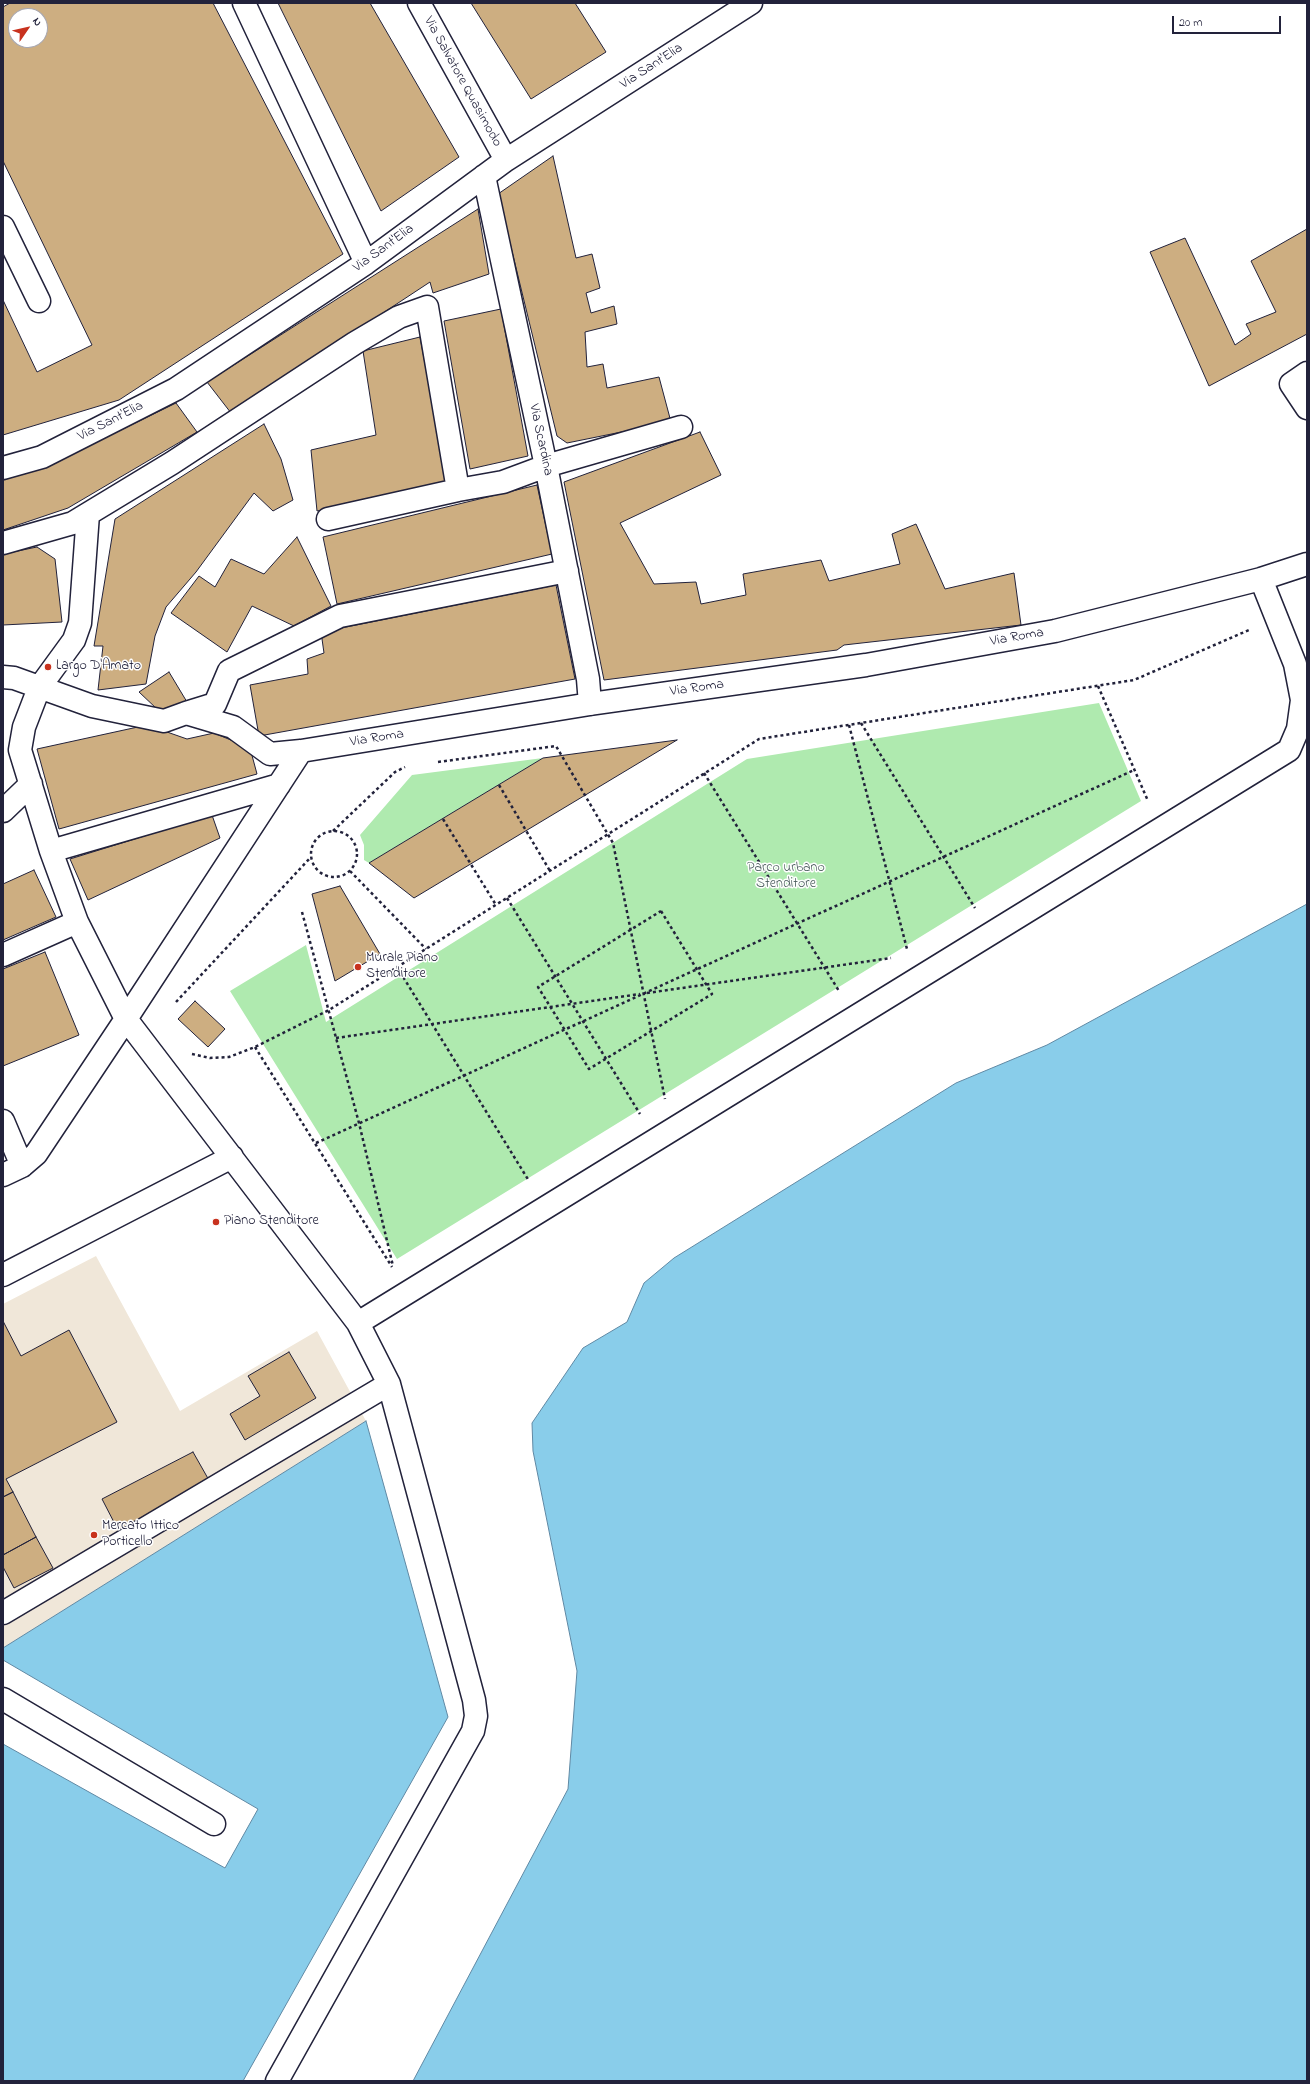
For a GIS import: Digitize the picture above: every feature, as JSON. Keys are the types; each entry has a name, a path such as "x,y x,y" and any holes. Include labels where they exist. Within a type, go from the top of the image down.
{"street":[{"path":"244,3 366,263"},
{"name":"Via Salvatore Quasimodo","path":"419,3 506,160"},
{"name":"Via Sant'Elia","path":"3,468 42,457 176,389 366,263 506,160 751,3"},
{"name":"Via Scardina","path":"484,176 546,466 588,679 590,704"},
{"path":"3,228 40,302"},
{"path":"3,543 73,523 172,463 355,343 400,317 427,308 458,490"},
{"path":"1307,373 1291,384 1307,408"},
{"path":"328,519 458,490 503,482 546,466 681,427"},
{"path":"88,514 80,623 74,640 39,688 24,727 20,750 51,851 77,922 126,1019 358,1323 390,1384 474,1700 476,1716 473,1731 277,2081"},
{"name":"Via Roma","path":"186,714 233,727 270,754 300,751 590,704 866,666 1055,631 1261,579 1307,564"},
{"path":"3,677 14,678 92,706 164,721 216,704 229,671 340,616 567,571"},
{"path":"358,1323 1288,750 1298,729 1302,700 1295,664 1261,579"},
{"path":"3,1121 12,1170 36,1154 126,1019 300,751"},
{"path":"3,811 31,784"},
{"path":"51,851 279,785"},
{"path":"3,955 77,922"},
{"path":"3,1275 232,1157"},
{"path":"3,1613 390,1384"},
{"path":"3,1699 214,1824"}],"path":[{"path":"186,1052 210,1058 229,1057 329,1010 759,739 1134,680 1277,618"},
{"path":"1098,686 1150,807"},
{"path":"861,723 978,912"},
{"path":"849,724 909,955"},
{"path":"430,763 556,746 613,843 666,1104"},
{"path":"334,831 396,772 409,766"},
{"path":"316,1143 1134,770"},
{"path":"704,773 855,1017"},
{"path":"499,785 550,871"},
{"path":"443,819 496,905"},
{"path":"334,831 348,835 356,848 356,863 350,871 339,877 331,878 317,871 311,857 311,849 319,836 326,832 334,831"},
{"path":"172,1006 311,857"},
{"path":"350,871 426,949"},
{"path":"507,898 642,1118"},
{"path":"661,911 696,969 712,994 589,1070 538,987 661,911"},
{"path":"255,1046 394,1270 359,1123 302,912"},
{"path":"336,1038 894,957"},
{"path":"397,967 532,1186"}],"shaded area":[{"name":"Mercato Ittico Porticello","path":"96,1256 180,1411 317,1331 366,1421 3,1648 3,1304"}],"green space":[{"name":"Parco urbano Stenditore","path":"1099,703 1141,801 397,1259 230,991 306,945 326,1022 747,759"},
{"path":"543,758 369,863 364,860 364,845 360,835 412,775"}],"water":[{"path":"1307,904 1307,2081 413,2081 568,1789 577,1671 533,1451 532,1423 583,1348 627,1322 644,1283 674,1258 956,1083 1047,1045"},
{"path":"366,1421 448,1717 243,2081 3,2081 3,1744 225,1868 258,1809 3,1660 3,1648"}],"building":[{"path":"10,3 213,3 343,254 119,400 3,435 3,300 37,372 92,345 3,161 3,7"},
{"path":"278,3 370,3 459,157 381,211"},
{"path":"471,3 575,3 606,52 531,99"},
{"path":"553,156 576,258 592,254 600,288 586,293 591,313 614,306 617,324 585,332 587,367 603,364 607,388 659,377 671,422 567,443 557,436 498,194"},
{"path":"478,209 489,274 433,293 430,282 231,413 207,382"},
{"path":"1307,229 1307,334 1209,386 1150,252 1185,238 1235,345 1251,334 1246,324 1276,312 1251,261"},
{"path":"501,309 528,456 470,469 444,321"},
{"path":"420,337 448,486 317,511 311,450 376,435 363,351"},
{"path":"176,403 197,432 68,508 3,530 3,480 49,465"},
{"path":"264,424 281,459 293,500 273,511 254,493 196,572 166,607 155,636 146,684 98,690 103,646 94,646 115,519"},
{"path":"700,432 721,475 620,523 654,584 696,582 701,604 746,595 743,574 821,560 829,581 900,564 892,534 916,524 945,589 1014,573 1021,625 844,645 837,650 604,680 564,482"},
{"path":"537,485 552,554 337,604 323,537"},
{"path":"297,537 331,606 294,626 252,606 227,652 171,613 199,576 215,587 231,559 264,574"},
{"path":"37,547 55,559 62,622 3,625 3,554"},
{"path":"556,585 575,679 259,736 250,685 308,674 307,659 324,653 321,632"},
{"path":"169,672 187,702 167,713 157,709 139,692"},
{"path":"147,725 187,739 214,733 250,748 257,774 59,829 37,749"},
{"path":"677,740 414,898 369,863 543,758"},
{"path":"212,815 220,838 88,900 70,859"},
{"path":"34,870 56,917 3,940 3,884"},
{"path":"340,886 380,954 335,981 312,894"},
{"path":"45,952 79,1035 3,1066 3,969"},
{"path":"195,1001 225,1029 208,1047 178,1019"},
{"path":"3,1321 21,1356 69,1330 117,1422 6,1479 13,1492 3,1497"},
{"path":"289,1352 316,1398 245,1440 230,1414 260,1396 248,1376"},
{"path":"193,1452 210,1482 118,1530 102,1499"},
{"path":"13,1492 36,1537 3,1555 3,1497"},
{"path":"36,1537 53,1568 14,1588 3,1567 3,1555"}],"place":[{"name":"Largo D'Amato","path":"48,667"},
{"name":"Murale Piano Stenditore","path":"358,967"},
{"name":"Piano Stenditore","path":"216,1222"},
{"name":"Mercato Ittico Porticello","path":"94,1535"}]}
